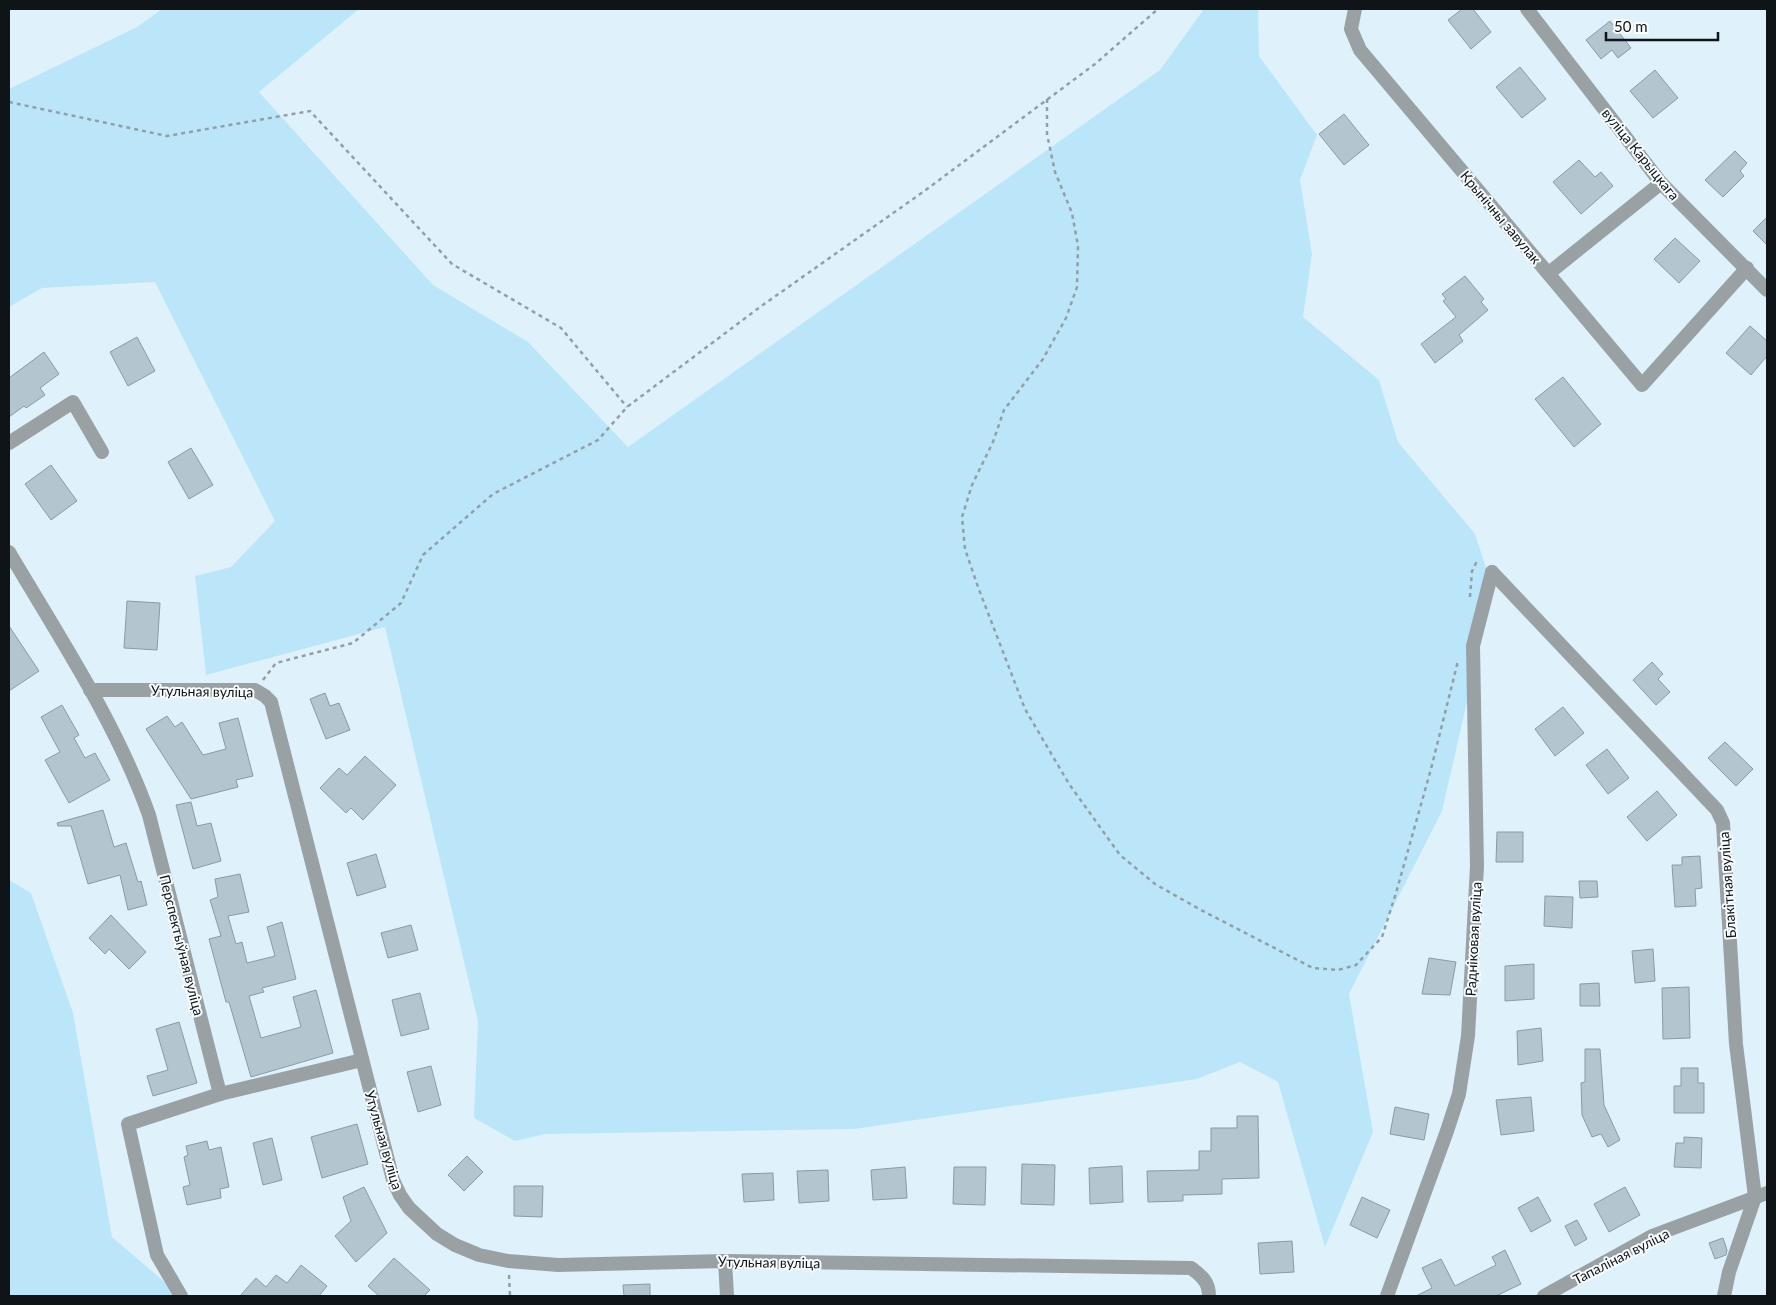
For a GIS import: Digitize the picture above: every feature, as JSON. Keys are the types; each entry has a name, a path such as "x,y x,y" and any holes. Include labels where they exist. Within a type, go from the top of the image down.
{"street":[{"name":"Крынічны завулак","path":"1355,9 1351,30 1360,50 1642,385 1747,268"},
{"name":"вуліца Карыцкага","path":"1526,9 1661,183 1767,290"},
{"path":"1549,273 1661,183"},
{"path":"9,442 73,402 102,452"},
{"name":"Перспектыўная вуліца","path":"9,552 90,690 128,762 149,815 220,1094"},
{"name":"Блакітная вуліца","path":"1492,572 1717,810 1723,823 1736,1044 1761,1195"},
{"name":"Радніковая вуліца","path":"1387,1296 1450,1122 1458,1094 1468,1036 1477,866 1473,646 1492,572"},
{"name":"Утульная вуліца","path":"90,690 256,690 271,702 393,1180 400,1195 421,1220 437,1234 455,1245 478,1255 508,1261 558,1265 726,1261 1191,1268 1204,1278 1209,1290 1209,1296"},
{"path":"181,1296 157,1255 128,1124 220,1094 362,1060"},
{"path":"1724,1296 1730,1272 1761,1195"},
{"name":"Тапаліная вуліца","path":"1544,1296 1652,1236 1761,1195"},
{"path":"726,1261 727,1296"}],"path":[{"path":"256,690 276,663 354,643 401,604 423,555 493,494 598,440 627,407 760,307 923,192 1047,100 1095,64 1158,9"},
{"path":"1047,100 1047,134 1055,172 1072,213 1078,246 1077,287 1066,318 1047,350 1004,410 993,442 972,486 962,517 965,549 1025,709 1069,784 1120,855 1155,884 1313,968 1338,970 1356,965 1382,937 1428,779 1459,658"},
{"path":"9,102 167,136 310,112 452,264 561,328 627,407"},
{"path":"1469,600 1472,571 1476,563 1492,572"},
{"path":"508,1261 510,1296"}],"shaded area":[{"path":"162,9 359,9 259,92 433,285 528,342 628,447 1160,70 1204,9 1258,9 1259,56 1317,135 1300,180 1312,254 1303,317 1379,380 1398,442 1475,534 1493,589 1442,811 1349,994 1373,1132 1325,1247 1278,1082 1240,1062 1197,1079 854,1129 545,1134 515,1141 474,1118 478,1021 385,627 206,675 195,576 231,567 275,521 155,282 42,288 9,307 9,89 137,27"},
{"path":"9,880 31,893 73,1013 112,1237 181,1296 9,1296"}],"building":[{"path":"1462,9 1473,9 1491,32 1471,49 1448,20"},
{"path":"1610,21 1631,48 1618,58 1612,50 1601,59 1586,40"},
{"path":"1520,67 1546,99 1522,118 1496,87"},
{"path":"1655,70 1678,98 1653,118 1630,91"},
{"path":"1344,114 1369,145 1344,165 1319,134"},
{"path":"1735,151 1747,163 1740,171 1744,176 1723,197 1705,180"},
{"path":"1579,160 1595,177 1601,172 1613,186 1581,214 1553,182"},
{"path":"1767,217 1767,245 1753,231"},
{"path":"1675,238 1700,261 1679,283 1654,259"},
{"path":"1465,276 1484,299 1481,302 1488,310 1459,335 1463,341 1435,363 1421,344 1456,317 1443,301 1446,299 1442,294"},
{"path":"1750,326 1767,341 1767,356 1751,375 1726,353"},
{"path":"137,337 155,371 128,386 110,352"},
{"path":"44,352 59,374 40,388 45,395 26,408 24,406 9,417 9,378"},
{"path":"1563,377 1601,424 1574,447 1535,399"},
{"path":"191,448 213,485 189,499 168,462"},
{"path":"51,465 77,501 51,520 25,484"},
{"path":"127,601 160,603 157,650 124,648"},
{"path":"9,626 39,671 9,691"},
{"path":"1652,662 1663,674 1658,679 1670,692 1656,705 1633,680"},
{"path":"325,693 330,706 339,703 350,730 326,739 310,699"},
{"path":"62,705 79,735 74,738 85,758 95,753 110,780 69,803 45,760 60,752 41,717"},
{"path":"1563,707 1584,733 1555,756 1535,729"},
{"path":"167,716 175,727 182,722 203,755 226,749 219,723 238,718 253,776 236,780 238,787 191,799 146,729"},
{"path":"1725,742 1753,769 1736,786 1708,758"},
{"path":"1607,749 1629,778 1608,794 1586,765"},
{"path":"365,756 396,785 363,820 351,808 346,813 320,788 339,768 347,775"},
{"path":"1657,791 1677,815 1647,841 1627,817"},
{"path":"191,802 197,826 211,823 221,861 193,869 176,805"},
{"path":"103,810 114,847 126,843 138,882 141,881 147,905 128,910 120,875 88,884 71,826 58,826 57,823"},
{"path":"1497,832 1523,832 1523,862 1496,862"},
{"path":"376,854 386,887 357,896 347,863"},
{"path":"1700,856 1702,888 1695,889 1696,906 1675,907 1672,865 1682,865 1682,857"},
{"path":"240,874 249,912 228,916 236,944 242,942 247,963 275,956 267,927 282,922 296,979 262,988 264,992 249,996 261,1038 301,1027 293,997 316,990 333,1053 251,1077 229,1002 226,1002 209,939 221,936 210,900 218,897 215,879"},
{"path":"1579,881 1597,881 1598,897 1580,898"},
{"path":"1545,896 1573,897 1572,928 1544,926"},
{"path":"111,915 146,952 129,969 109,949 105,954 89,938"},
{"path":"411,925 418,950 388,958 381,933"},
{"path":"1653,949 1655,981 1635,983 1632,951"},
{"path":"1429,958 1456,962 1450,995 1422,994"},
{"path":"1534,964 1534,999 1505,1001 1505,966"},
{"path":"1599,983 1600,1006 1580,1006 1580,984"},
{"path":"1689,987 1690,1038 1663,1039 1662,988"},
{"path":"420,993 429,1029 401,1036 392,1000"},
{"path":"179,1022 197,1083 153,1096 147,1076 168,1070 156,1029"},
{"path":"1541,1028 1543,1061 1518,1065 1517,1031"},
{"path":"1585,1049 1600,1049 1604,1105 1620,1140 1608,1147 1601,1134 1592,1137 1582,1115 1581,1083 1585,1082"},
{"path":"431,1066 441,1105 418,1112 407,1072"},
{"path":"1681,1068 1698,1068 1698,1083 1704,1083 1704,1113 1674,1113 1674,1086 1681,1086"},
{"path":"1531,1097 1534,1131 1501,1135 1496,1100"},
{"path":"1395,1107 1429,1114 1424,1140 1390,1134"},
{"path":"1237,1116 1258,1116 1259,1178 1222,1179 1222,1194 1183,1195 1183,1201 1148,1202 1147,1171 1199,1170 1199,1151 1211,1151 1211,1128 1237,1128"},
{"path":"357,1124 368,1164 322,1178 311,1137"},
{"path":"1684,1137 1702,1138 1701,1168 1674,1167 1676,1143 1684,1143"},
{"path":"272,1138 282,1180 263,1185 253,1143"},
{"path":"207,1141 209,1150 221,1147 229,1187 220,1189 221,1198 187,1205 183,1187 190,1185 184,1157 188,1155 186,1146"},
{"path":"467,1156 483,1172 464,1191 448,1175"},
{"path":"1022,1164 1055,1165 1054,1205 1021,1204"},
{"path":"1122,1166 1123,1202 1090,1204 1089,1168"},
{"path":"905,1167 907,1198 873,1200 871,1170"},
{"path":"954,1167 986,1167 985,1205 953,1204"},
{"path":"828,1170 829,1201 799,1203 797,1171"},
{"path":"773,1173 774,1200 744,1202 742,1174"},
{"path":"514,1186 543,1186 542,1217 514,1216"},
{"path":"364,1187 387,1233 356,1262 335,1236 351,1221 343,1197"},
{"path":"1625,1187 1640,1215 1609,1232 1594,1204"},
{"path":"1362,1197 1390,1210 1377,1238 1350,1225"},
{"path":"1538,1197 1551,1221 1531,1232 1518,1208"},
{"path":"1577,1220 1587,1239 1575,1246 1565,1226"},
{"path":"1723,1238 1727,1250 1726,1255 1715,1259 1709,1243"},
{"path":"1292,1241 1294,1272 1260,1274 1258,1243"},
{"path":"1505,1250 1521,1284 1496,1296 1416,1296 1432,1288 1422,1268 1441,1259 1455,1286 1496,1265 1492,1257"},
{"path":"394,1258 430,1290 424,1296 379,1296 368,1286"},
{"path":"301,1265 327,1286 319,1296 240,1296 256,1278 266,1287 276,1275 287,1283"},
{"path":"650,1284 650,1296 624,1296 623,1285"}]}
